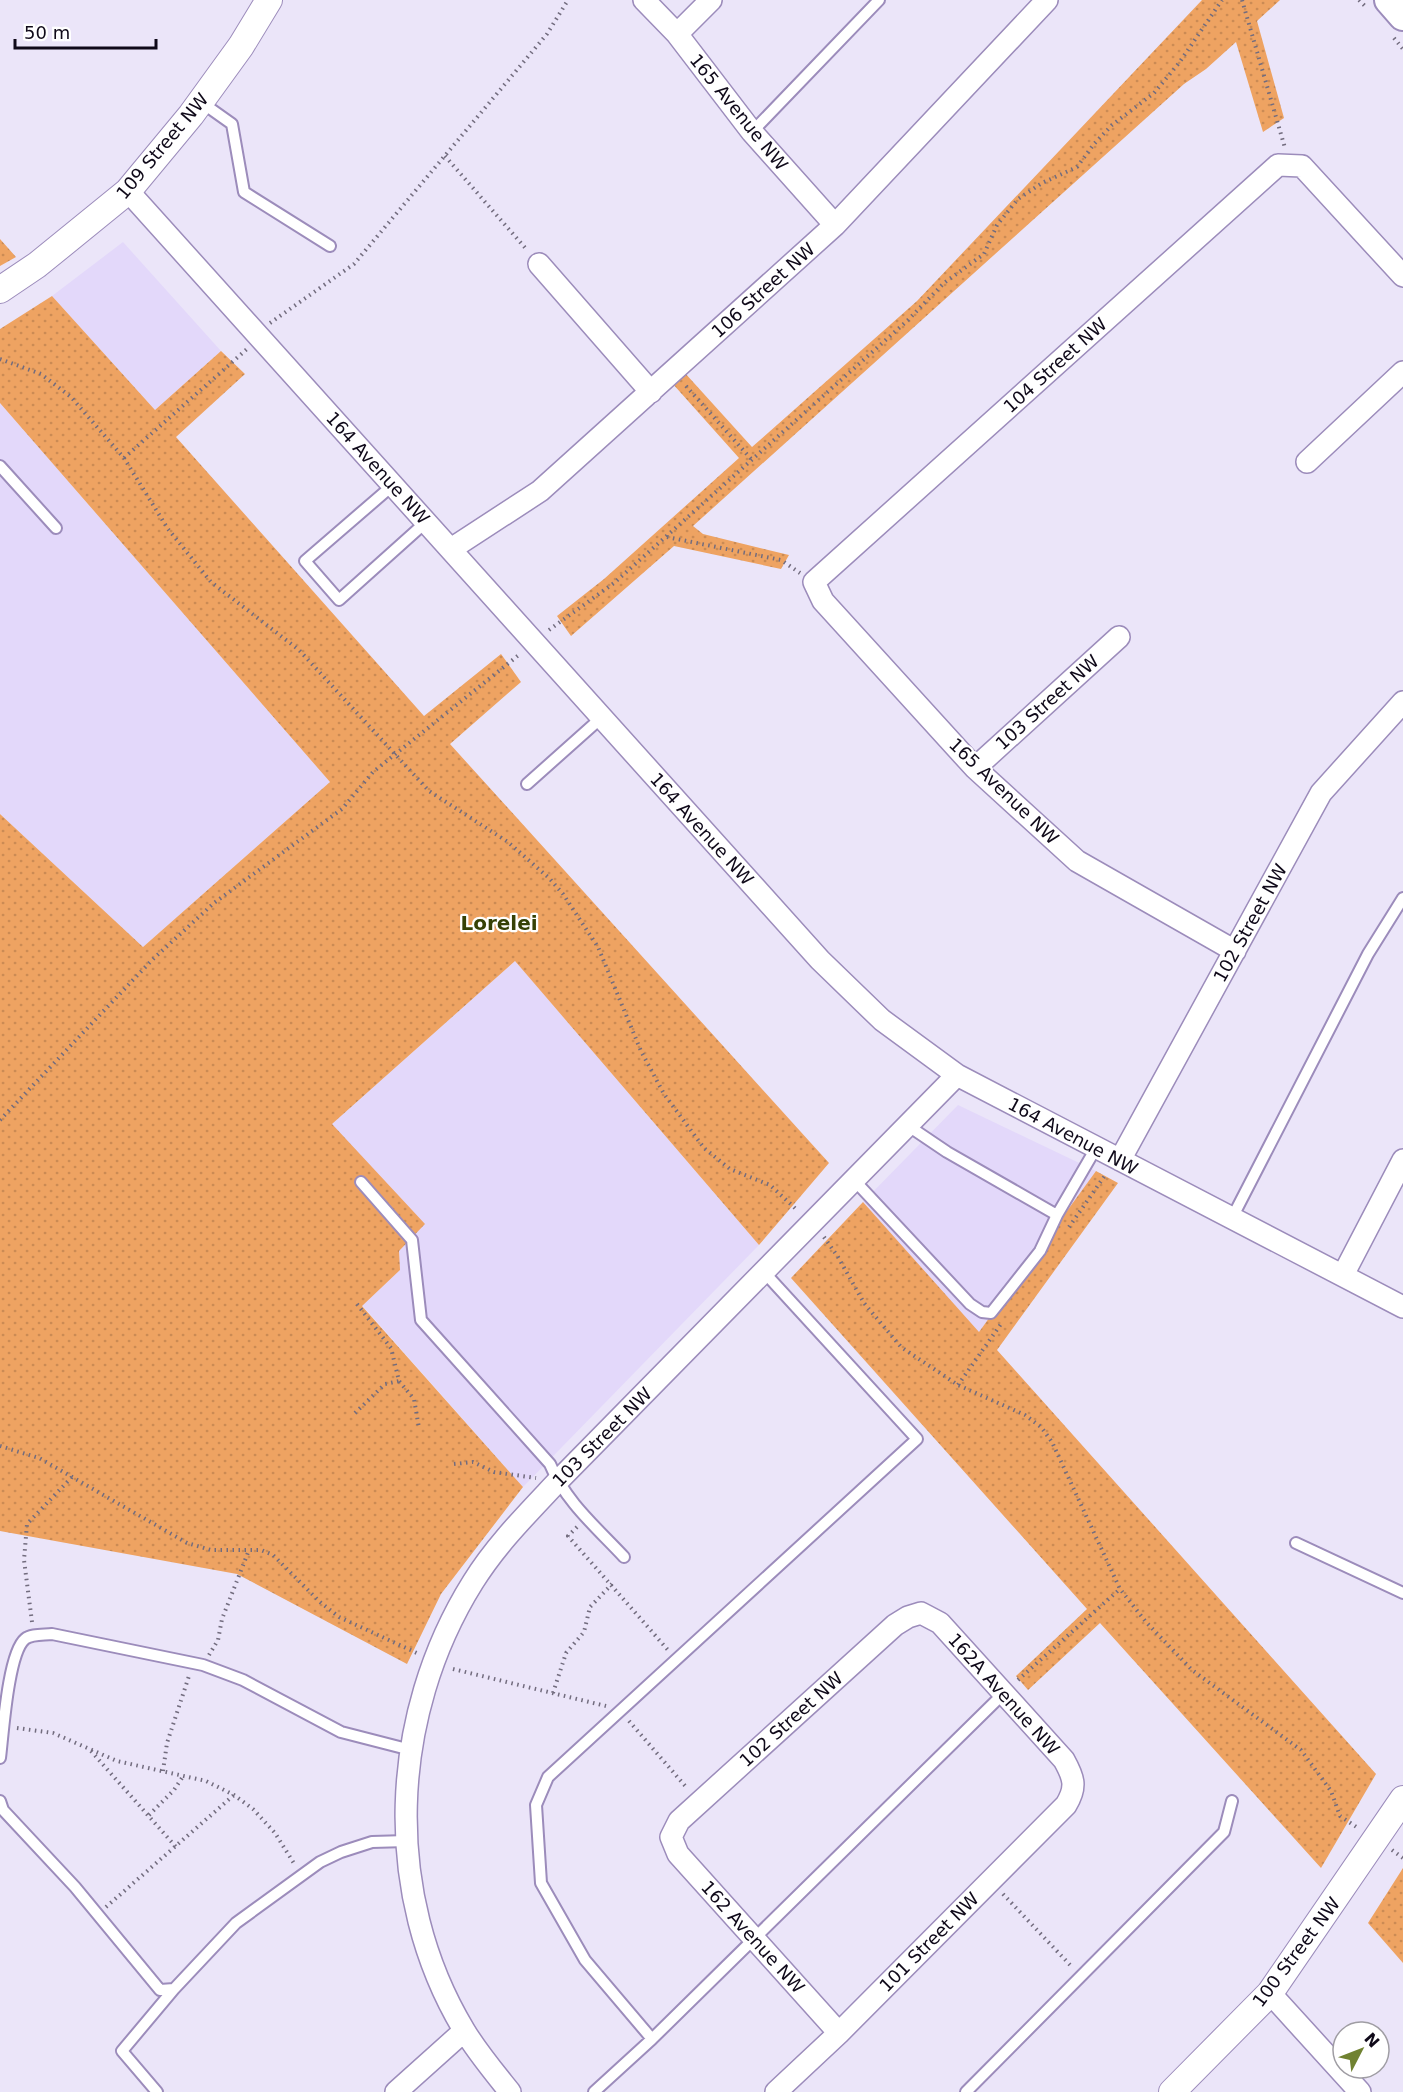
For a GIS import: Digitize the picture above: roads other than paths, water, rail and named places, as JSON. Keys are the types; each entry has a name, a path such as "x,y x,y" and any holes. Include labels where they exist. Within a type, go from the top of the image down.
{"main road":[{"path":"1389,0 1403,16"}],"street":[{"name":"109 Street NW","path":"0,290 37,265 128,191 201,101 241,46 269,0"},
{"name":"165 Avenue NW","path":"644,0 677,34 752,132 835,225"},
{"path":"677,34 711,0"},
{"name":"106 Street NW","path":"451,549 540,491 835,225 1047,0"},
{"name":"104 Street NW","path":"814,582 1278,165 1297,166 1403,276"},
{"name":"164 Avenue NW","path":"128,191 601,718 850,991 911,1043 957,1075 1403,1307"},
{"path":"540,264 651,392"},
{"path":"1307,462 1403,372"},
{"name":"165 Avenue NW","path":"814,582 823,602 975,768 1077,861 1235,951"},
{"name":"103 Street NW","path":"975,768 1119,636"},
{"name":"102 Street NW","path":"1120,1160 1321,793 1403,702"},
{"name":"103 Street NW","path":"510,2092 464,2031 428,1953 410,1883 406,1788 411,1750 433,1660 472,1583 487,1561 557,1482 957,1075"},
{"path":"1343,1275 1403,1160"},
{"name":"102 Street NW","path":"671,1837 679,1821 895,1625 908,1617 921,1613"},
{"name":"162A Avenue NW","path":"921,1613 940,1623 1064,1760 1073,1776 1074,1786"},
{"name":"101 Street NW","path":"776,2092 839,2033 1065,1805 1074,1786"},
{"name":"100 Street NW","path":"1172,2092 1270,1993 1403,1799"},
{"name":"162 Avenue NW","path":"671,1837 678,1854 839,2033"},
{"path":"1270,1993 1360,2092"},
{"path":"396,2092 464,2031"}],"lane":[{"path":"752,132 879,0"},
{"path":"201,101 232,124 244,192 330,246"},
{"path":"0,466 56,528"},
{"path":"393,484 305,561 339,600 426,522"},
{"path":"527,784 601,718"},
{"path":"1232,1218 1368,954 1403,898"},
{"path":"907,1125 946,1152 1057,1215"},
{"path":"854,1180 970,1304 982,1312 992,1313 1033,1260 1096,1148"},
{"path":"361,1182 412,1240 421,1320 550,1464 557,1482 624,1557"},
{"path":"652,2039 585,1960 541,1883 536,1805 548,1778 917,1438 764,1272"},
{"path":"1296,1544 1403,1593"},
{"path":"0,1758 12,1668 21,1642 35,1636 52,1634 198,1664 243,1680 341,1732 411,1750"},
{"path":"594,2092 652,2039 1004,1693"},
{"path":"0,1801 3,1810 98,1915 160,1990 174,1989"},
{"path":"966,2092 1224,1832 1232,1802"},
{"path":"157,2092 122,2051 174,1989 236,1923 301,1876 341,1852 372,1842 407,1841"}],"district":[{"name":"Lorelei","path":"499,923"}]}
